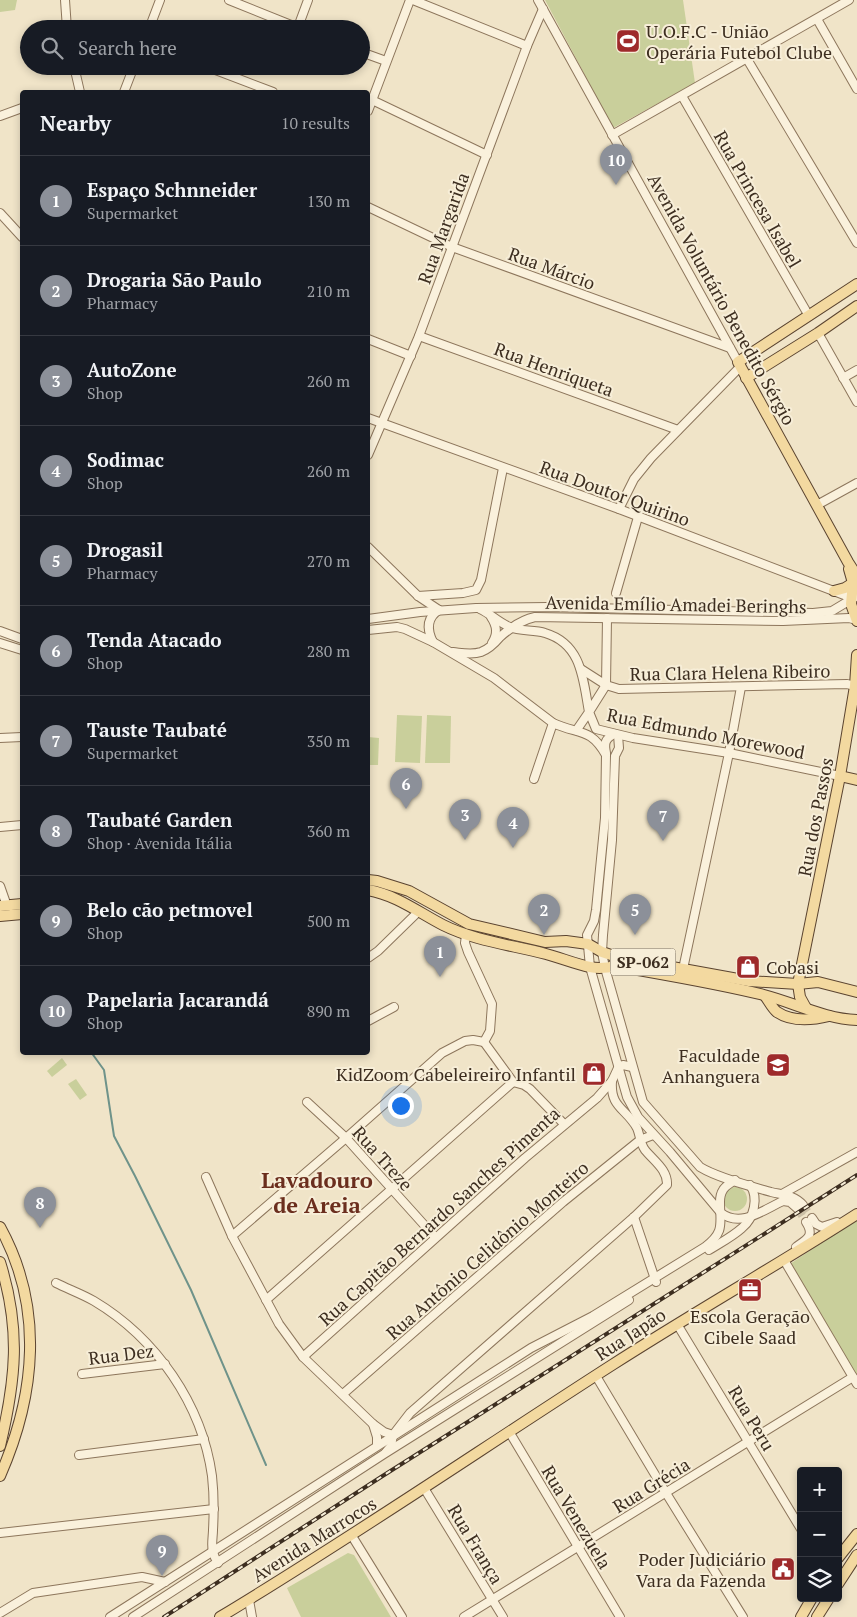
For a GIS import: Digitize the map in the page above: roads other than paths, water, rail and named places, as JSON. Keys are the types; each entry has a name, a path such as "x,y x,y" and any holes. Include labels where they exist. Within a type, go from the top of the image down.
{"main road":[{"path":"739,365 857,284"},
{"path":"746,378 857,306"},
{"name":"Avenida Voluntário Benedito Sérgio","path":"739,365 848,562 855,580"},
{"path":"830,590 845,588 855,580"},
{"path":"855,580 855,597 851,604 857,621"},
{"name":"Rua dos Passos","path":"798,984 840,776 856,686 857,655"},
{"name":"Rua Edmundo Morewood","path":"840,776 857,780"},
{"name":"SP-062","path":"370,880 409,891 468,924 545,942 587,939 602,952 626,959 749,981 798,984 818,982 857,992"},
{"name":"SP-062","path":"370,890 380,892 403,902 466,935 590,967 605,968 616,966 765,996 830,1016 855,1018"},
{"path":"4,906 20,904"},
{"path":"0,916 20,914"},
{"path":"565,960 563,951 566,941"},
{"path":"798,984 800,997 806,1008"},
{"name":"SP-062","path":"765,996 776,1011 784,1015 806,1019 819,1019 830,1016"},
{"name":"Rua Japão","path":"424,1488 677,1324 784,1260 857,1213"},
{"path":"0,1227 9,1244 25,1290 30,1343 30,1366 26,1396 0,1476"},
{"path":"0,1262 10,1298 14,1323 15,1354 7,1415 0,1446"},
{"name":"Avenida Marrocos","path":"220,1617 352,1536 424,1488"},
{"path":"839,1557 857,1534"},
{"path":"842,1578 857,1555"},
{"path":"801,1617 810,1602"},
{"path":"817,1617 826,1602"}],"street":[{"path":"65,0 67,20"},
{"path":"152,20 160,0"},
{"path":"229,0 279,20"},
{"path":"302,20 308,0"},
{"path":"370,106 411,0 527,46"},
{"name":"Avenida Voluntário Benedito Sérgio","path":"538,0 739,365"},
{"path":"612,135 849,0"},
{"name":"Rua Margarida","path":"370,450 420,336 527,46 543,9"},
{"path":"816,19 857,88"},
{"path":"370,55 386,61"},
{"path":"747,58 857,243"},
{"path":"76,75 80,90"},
{"path":"125,90 131,75"},
{"path":"229,75 268,90"},
{"name":"Rua Princesa Isabel","path":"682,96 809,316"},
{"path":"372,100 487,155"},
{"path":"0,116 20,109"},
{"name":"Rua Márcio","path":"370,208 452,247 730,348"},
{"path":"0,213 20,235"},
{"path":"818,333 857,402"},
{"name":"Rua Henriqueta","path":"420,336 678,430"},
{"path":"370,340 412,356"},
{"path":"619,509 634,479 651,458 739,365"},
{"path":"843,378 857,370"},
{"name":"Rua Doutor Quirino","path":"370,419 619,509 830,590 855,597"},
{"path":"418,596 463,593 476,590 481,580 503,468"},
{"path":"817,505 857,483"},
{"path":"616,593 638,517"},
{"path":"370,549 418,596 439,610"},
{"path":"830,590 837,600 832,611"},
{"path":"370,619 439,610 476,608 557,607 813,613 832,611 855,597"},
{"path":"476,608 488,613 511,628 543,632 555,636 571,649 580,669 590,712"},
{"path":"433,642 429,635 429,620 439,610"},
{"path":"488,613 496,628 496,638 490,647"},
{"name":"Avenida Emílio Amadei Beringhs","path":"446,651 465,654 483,651 511,628 535,617 783,621 849,618 857,621"},
{"path":"578,731 578,728 606,685 607,618"},
{"path":"370,630 405,629 433,642 494,678 554,723 564,728 588,734 594,738 606,755"},
{"path":"0,631 20,638"},
{"path":"0,643 20,649"},
{"path":"580,669 606,685"},
{"name":"Rua Clara Helena Ribeiro","path":"606,685 619,689 847,684 856,686"},
{"path":"683,969 729,753 741,687"},
{"name":"Rua Edmundo Morewood","path":"590,712 596,729 729,753 840,776"},
{"path":"534,779 554,723"},
{"path":"616,734 619,748 615,756 612,840 602,952 624,1039 646,1107 700,1166 708,1172 792,1196 800,1207 783,1201 740,1220 732,1219 720,1213 670,1152 638,1117 627,1097 590,967 587,939 594,921 605,818 605,742 616,734"},
{"path":"0,738 20,737"},
{"path":"0,827 20,825"},
{"path":"0,886 4,906"},
{"path":"370,957 419,911"},
{"path":"466,935 465,943 468,952 492,1004 490,1031 484,1042"},
{"path":"370,1020 394,1007"},
{"path":"611,1038 617,1042 624,1039"},
{"path":"232,1236 442,1053 465,1041 484,1042 513,1082 530,1090 564,1124"},
{"path":"618,1068 623,1065 632,1067"},
{"name":"Rua Capitão Bernardo Sanches Pimenta","path":"303,1357 435,1237 564,1124 597,1098 612,1081 618,1068"},
{"path":"384,1454 391,1446 393,1435 410,1413 634,1217 667,1185 666,1174 644,1148 636,1127 614,1100 611,1094 612,1081"},
{"path":"266,1300 513,1082"},
{"path":"597,1098 614,1100"},
{"name":"Rua Treze","path":"307,1102 346,1138 435,1237"},
{"name":"Rua Antônio Celidônio Monteiro","path":"343,1394 563,1202 640,1140 653,1135"},
{"path":"782,1194 857,1152"},
{"path":"206,1177 232,1236 279,1324 303,1357 373,1424 384,1432 393,1435"},
{"path":"133,1617 656,1281 705,1247 719,1234 722,1222 720,1199 722,1190 735,1180"},
{"path":"110,1617 376,1445 531,1348 656,1281 735,1234 744,1227 753,1210 753,1189 750,1185"},
{"path":"759,1274 807,1239 810,1234 809,1220 822,1227 830,1226 857,1213"},
{"path":"634,1217 656,1281"},
{"path":"784,1260 855,1381"},
{"path":"56,1283 94,1301 122,1320 150,1345 165,1364 191,1406 204,1439 212,1476 214,1509 212,1552 218,1563"},
{"name":"Rua Peru","path":"677,1324 797,1522"},
{"name":"Rua Dez","path":"82,1374 165,1364"},
{"path":"596,1376 743,1617"},
{"name":"Rua Grécia","path":"464,1617 749,1442 855,1381"},
{"path":"373,1424 377,1437 376,1445"},
{"name":"Rua Venezuela","path":"510,1432 577,1548 620,1617"},
{"path":"79,1454 204,1439"},
{"name":"Rua França","path":"424,1488 502,1617"},
{"path":"0,1533 214,1509"},
{"path":"352,1536 402,1617"},
{"path":"0,1614 33,1593 142,1577 165,1582"},
{"path":"248,1600 252,1617"}],"waterway":[{"path":"93,1055 104,1070 114,1136 191,1290 266,1465"}],"tunnel":[{"path":"803,1205 812,1218"},
{"path":"798,1209 806,1222"}],"railway":[{"path":"164,1617 857,1175"}],"place":[{"name":"U.O.F.C - União Operária Futebol Clube","path":"628,41"},
{"name":"Papelaria Jacarandá","path":"616,185"},
{"name":"Tenda Atacado","path":"406,809"},
{"name":"AutoZone","path":"465,840"},
{"name":"Tauste Taubaté","path":"663,841"},
{"name":"Sodimac","path":"513,848"},
{"name":"Drogaria São Paulo","path":"544,935"},
{"name":"Drogasil","path":"635,935"},
{"name":"Cobasi","path":"748,967"},
{"name":"Espaço Schnneider","path":"440,977"},
{"name":"Faculdade Anhanguera","path":"778,1065"},
{"name":"KidZoom Cabeleireiro Infantil","path":"594,1074"},
{"name":"Taubaté Garden","path":"40,1228"},
{"name":"Escola Geração Cibele Saad","path":"750,1290"},
{"name":"Poder Judiciário Vara da Fazenda","path":"783,1569"},
{"name":"Belo cão petmovel","path":"162,1576"}],"district":[{"name":"Lavadouro de Areia","path":"317,1192"}]}
